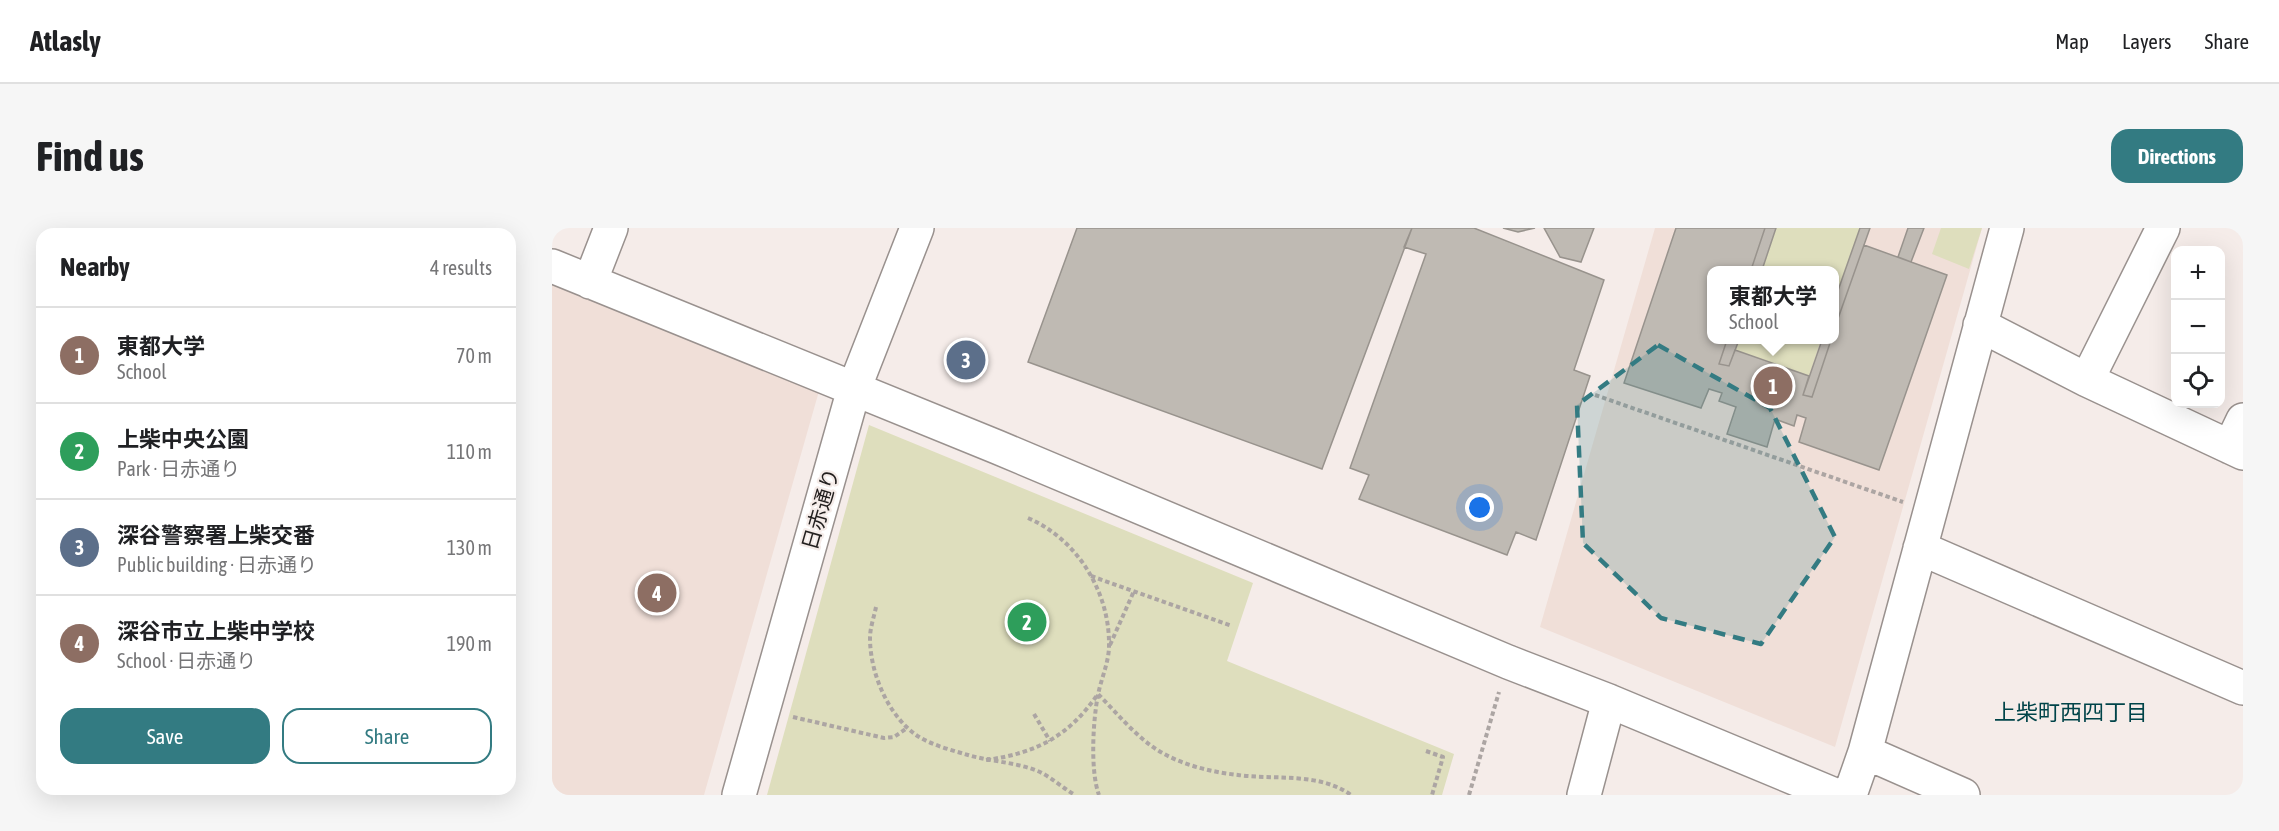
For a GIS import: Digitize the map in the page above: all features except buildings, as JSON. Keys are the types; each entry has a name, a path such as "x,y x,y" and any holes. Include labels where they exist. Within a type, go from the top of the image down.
{"street":[{"path":"590,282 611,228"},
{"name":"日赤通り","path":"739,795 854,390 917,228"},
{"path":"1850,795 1865,752 2007,228"},
{"path":"2087,380 2163,228"},
{"path":"552,266 1106,492 1508,662 1609,701 1835,795"},
{"path":"1980,325 2087,380 2239,440"},
{"path":"1920,548 2243,688"},
{"path":"1584,795 1609,701"},
{"path":"1865,752 1963,795"}],"path":[{"path":"1595,395 1904,502"},
{"path":"1028,518 1042,524 1064,540 1082,561 1091,576 1106,613 1109,647"},
{"path":"1091,576 1232,626"},
{"path":"1099,795 1094,741 1098,694 1109,647 1134,591"},
{"path":"876,607 870,638 875,669 885,697 900,721 917,736 940,746 1041,773 1075,795"},
{"path":"1469,795 1508,662"},
{"path":"986,760 1014,756 1050,741 1077,720 1098,694"},
{"path":"1098,694 1129,726 1159,751 1198,768 1239,776 1326,782 1351,795"},
{"path":"763,709 884,738 894,737 908,728"},
{"path":"1034,714 1050,741"},
{"path":"1426,750 1443,757 1432,795"}],"highlighted area":[{"path":"1658,345 1770,408 1835,537 1761,644 1661,618 1583,543 1577,405"}],"shaded area":[{"path":"1655,228 1982,228 1835,747 1540,627"},
{"path":"552,285 819,391 704,795 552,795"}],"green space":[{"path":"1776,228 1860,228 1839,290 1839,266 1763,266"},
{"path":"1941,228 1982,228 1969,269 1932,254"},
{"path":"1737,344 1820,344 1809,376 1735,350"},
{"path":"869,425 1253,583 1227,661 1454,754 1442,795 767,795"}],"place":[{"name":"深谷警察署上柴交番","path":"966,360"},
{"name":"東都大学","path":"1773,386"},
{"name":"深谷市立上柴中学校","path":"657,593"},
{"name":"上柴中央公園","path":"1027,622"}],"district":[{"name":"上柴町西四丁目","path":"2071,712"}]}
